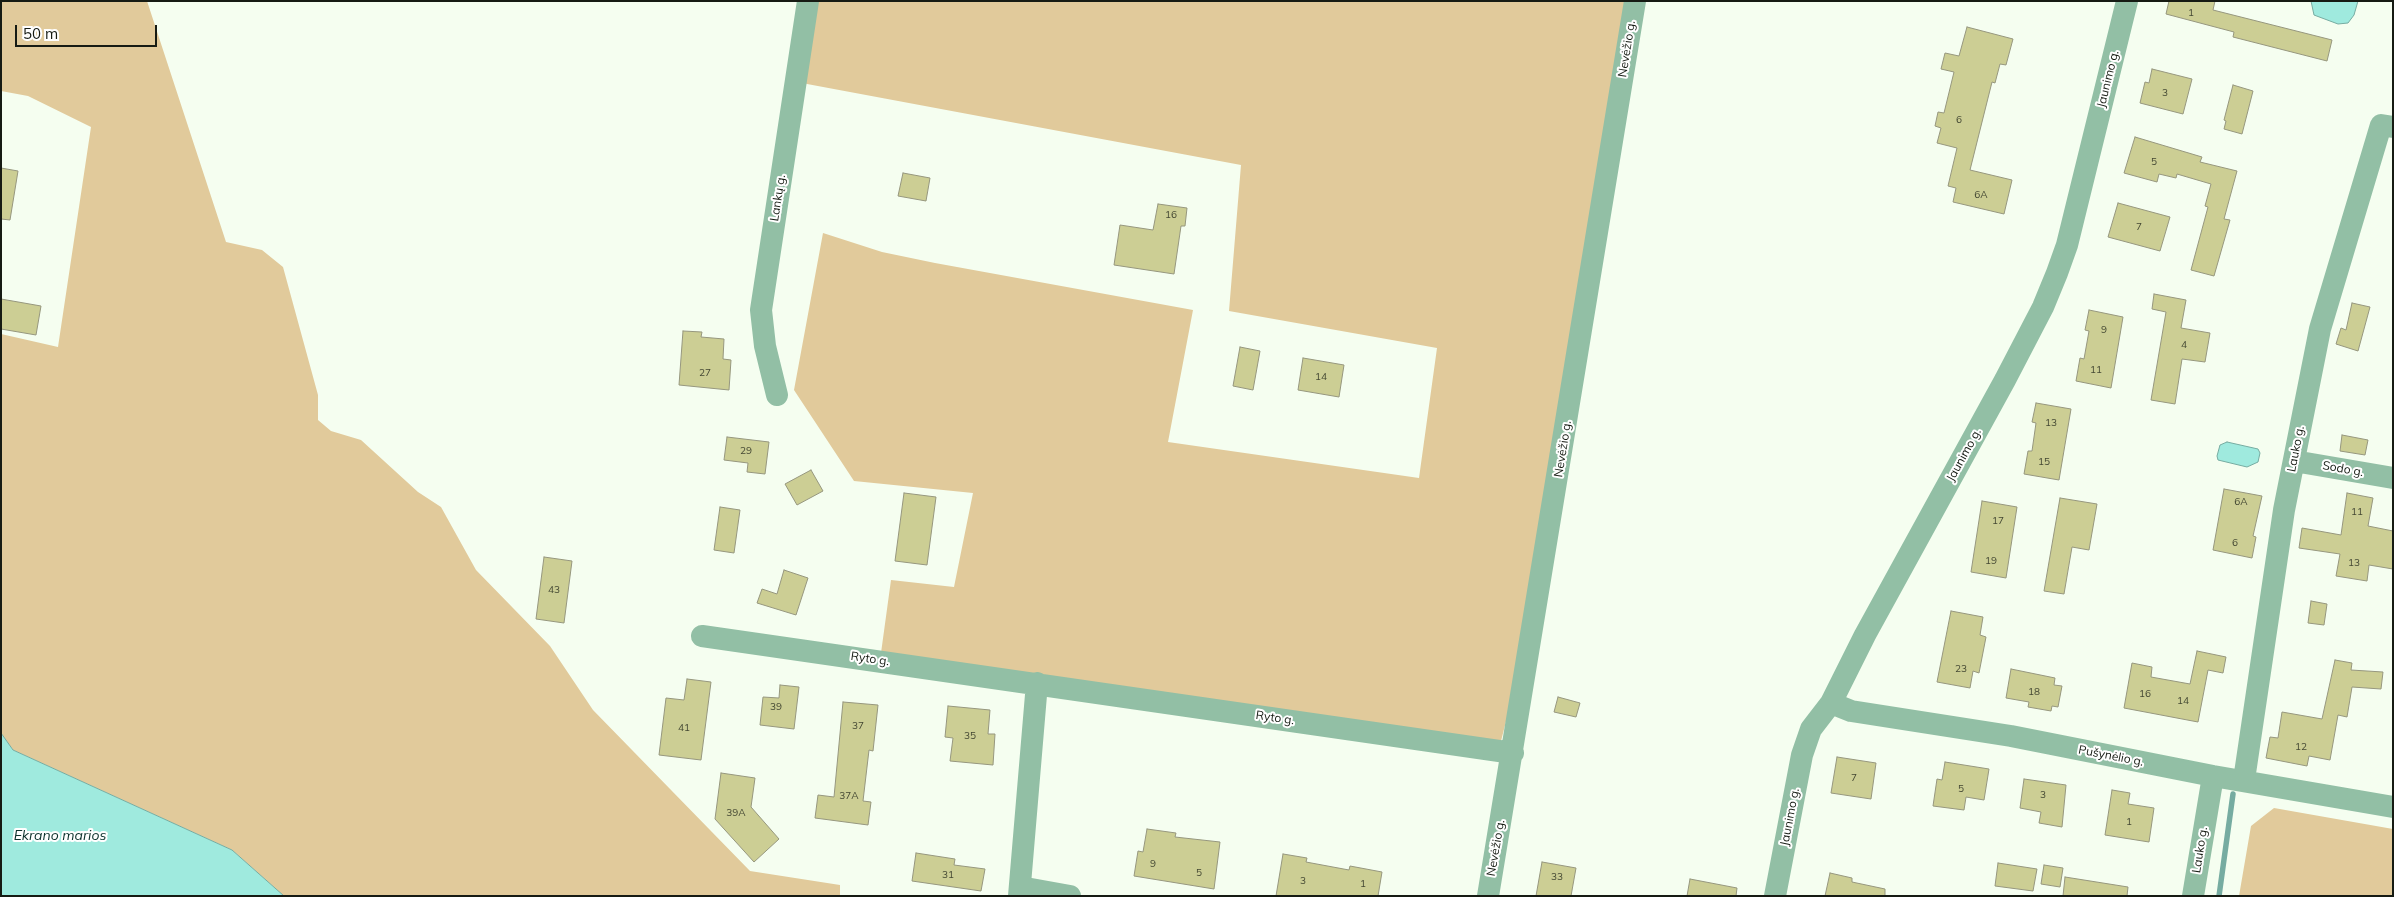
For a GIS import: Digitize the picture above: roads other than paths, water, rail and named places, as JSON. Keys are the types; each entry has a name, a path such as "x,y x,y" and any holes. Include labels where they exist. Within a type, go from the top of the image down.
{"street":[{"name":"Lankų g.","path":"776,395 765,346 761,310 808,1"},
{"name":"Nevėžio g.","path":"1488,896 1635,1"},
{"name":"Jaunimo g.","path":"1775,896 1806,741 1830,703 1865,635 2026,341 2058,273 2067,245 2127,1"},
{"name":"Lauko g.","path":"2244,780 2284,510 2320,329 2387,126"},
{"name":"Sodo g.","path":"2294,461 2393,478"},
{"name":"Ryto g.","path":"702,636 1512,753"},
{"path":"1037,683 1020,891 1070,896"},
{"name":"Pušynėlio g.","path":"1830,703 1852,711 2011,736 2213,776 2393,807"},
{"name":"Lauko g.","path":"2193,896 2213,776"}],"water":[{"path":"2311,1 2358,1 2354,15 2348,23 2338,24 2314,15"},
{"path":"2227,442 2258,449 2260,453 2258,462 2247,467 2218,460 2217,456 2220,445"},
{"name":"Ekrano marios","path":"1,733 13,750 232,850 284,896 1,896"}],"waterway":[{"path":"2219,896 2233,794"}]}
